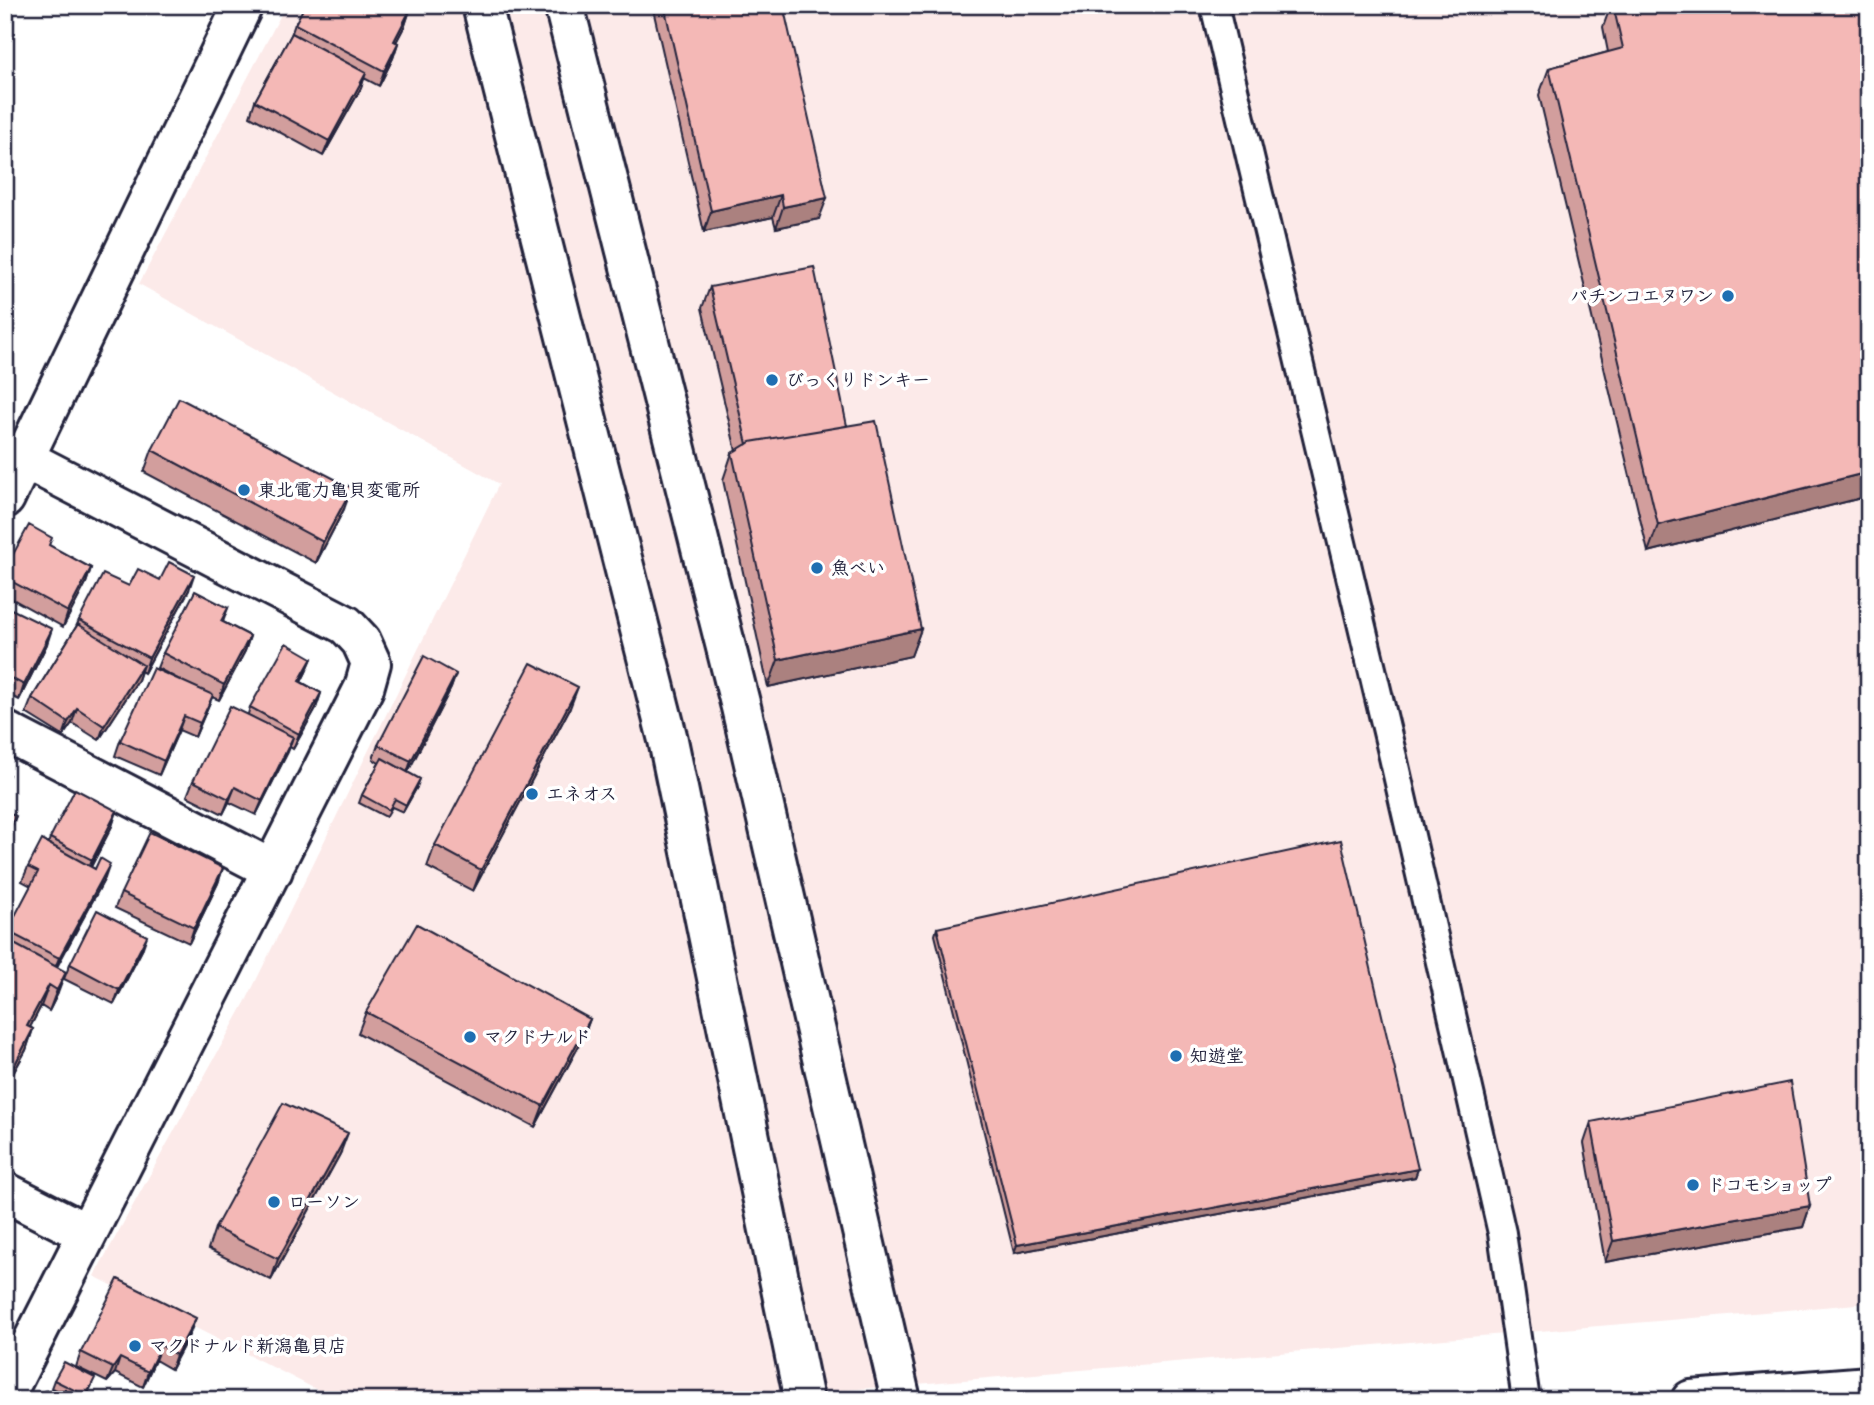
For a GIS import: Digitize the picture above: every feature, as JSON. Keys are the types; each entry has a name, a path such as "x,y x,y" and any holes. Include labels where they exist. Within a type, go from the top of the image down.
{"street":[{"path":"5,498 243,5"},
{"path":"482,5 668,740 804,1400"},
{"path":"564,5 741,707 901,1400"},
{"path":"5,1396 364,688 371,663 362,641 346,625 25,459"},
{"path":"5,731 272,870"},
{"path":"5,1192 86,1233"},
{"path":"1691,1400 1869,1386"}],"lane":[{"path":"1214,5 1390,743 1499,1219 1526,1400"}],"shaded area":[{"path":"286,5 1869,5 1869,1303 728,1400 337,1400 94,1276 247,999 499,484 139,284"}],"building":[{"path":"305,5 401,5 410,10 394,41 398,43 384,71 295,24"},
{"path":"664,5 783,5 827,198 783,207 781,195 711,211"},
{"name":"パチンコエヌワン","path":"1613,5 1869,5 1869,472 1658,525 1549,68 1623,48"},
{"path":"292,33 366,73 329,141 255,101"},
{"name":"びっくりドンキー","path":"814,267 847,426 747,444 710,287"},
{"name":"東北電力亀貝変電所","path":"179,398 352,488 323,542 152,450"},
{"name":"魚べい","path":"876,421 921,629 778,660 732,453 750,442"},
{"path":"29,525 52,538 49,545 91,568 68,612 5,578 5,569"},
{"path":"169,562 194,575 149,658 79,620 103,574 129,586 138,569 160,580"},
{"path":"195,591 228,608 221,621 250,636 224,685 163,653"},
{"path":"5,606 52,629 24,685 5,675"},
{"path":"78,624 143,665 104,726 77,708 68,722 32,698"},
{"path":"286,643 312,658 299,681 321,693 299,734 250,707"},
{"path":"424,656 456,674 411,761 378,745"},
{"path":"531,663 578,687 481,870 435,845"},
{"path":"153,668 213,695 200,723 184,716 164,761 120,741"},
{"path":"230,706 293,737 262,801 235,787 229,799 193,781"},
{"path":"382,758 420,779 406,805 395,799 389,810 362,795"},
{"path":"75,789 117,811 92,860 50,838"},
{"path":"5,810 16,816 5,834"},
{"path":"150,832 223,868 194,928 121,893"},
{"path":"42,840 95,869 100,858 110,864 59,958 7,931 38,872 28,867"},
{"name":"知遊堂","path":"1341,840 1418,1169 1017,1245 937,928"},
{"path":"97,910 147,936 119,990 70,964"},
{"name":"マクドナルド","path":"417,924 590,1019 543,1106 366,1012"},
{"path":"5,939 66,972 57,990 49,985 27,1026 33,1029 13,1068 9,1066 5,1073"},
{"name":"ドコモショップ","path":"1790,1082 1810,1206 1613,1241 1591,1122"},
{"name":"ローソン","path":"283,1103 348,1133 278,1259 215,1228"},
{"name":"マクドナルド新潟亀貝店","path":"118,1279 196,1318 176,1355 161,1345 148,1372 120,1358 113,1368 81,1352"},
{"path":"64,1362 95,1378 86,1396 54,1380"},
{"path":"65,1390 65,1400 44,1400 44,1391"}],"place":[{"name":"パチンコエヌワン","path":"1728,296"},
{"name":"びっくりドンキー","path":"772,380"},
{"name":"東北電力亀貝変電所","path":"244,490"},
{"name":"魚べい","path":"817,568"},
{"name":"エネオス","path":"532,794"},
{"name":"マクドナルド","path":"470,1037"},
{"name":"知遊堂","path":"1176,1056"},
{"name":"ドコモショップ","path":"1693,1185"},
{"name":"ローソン","path":"274,1202"},
{"name":"マクドナルド新潟亀貝店","path":"135,1346"}]}
